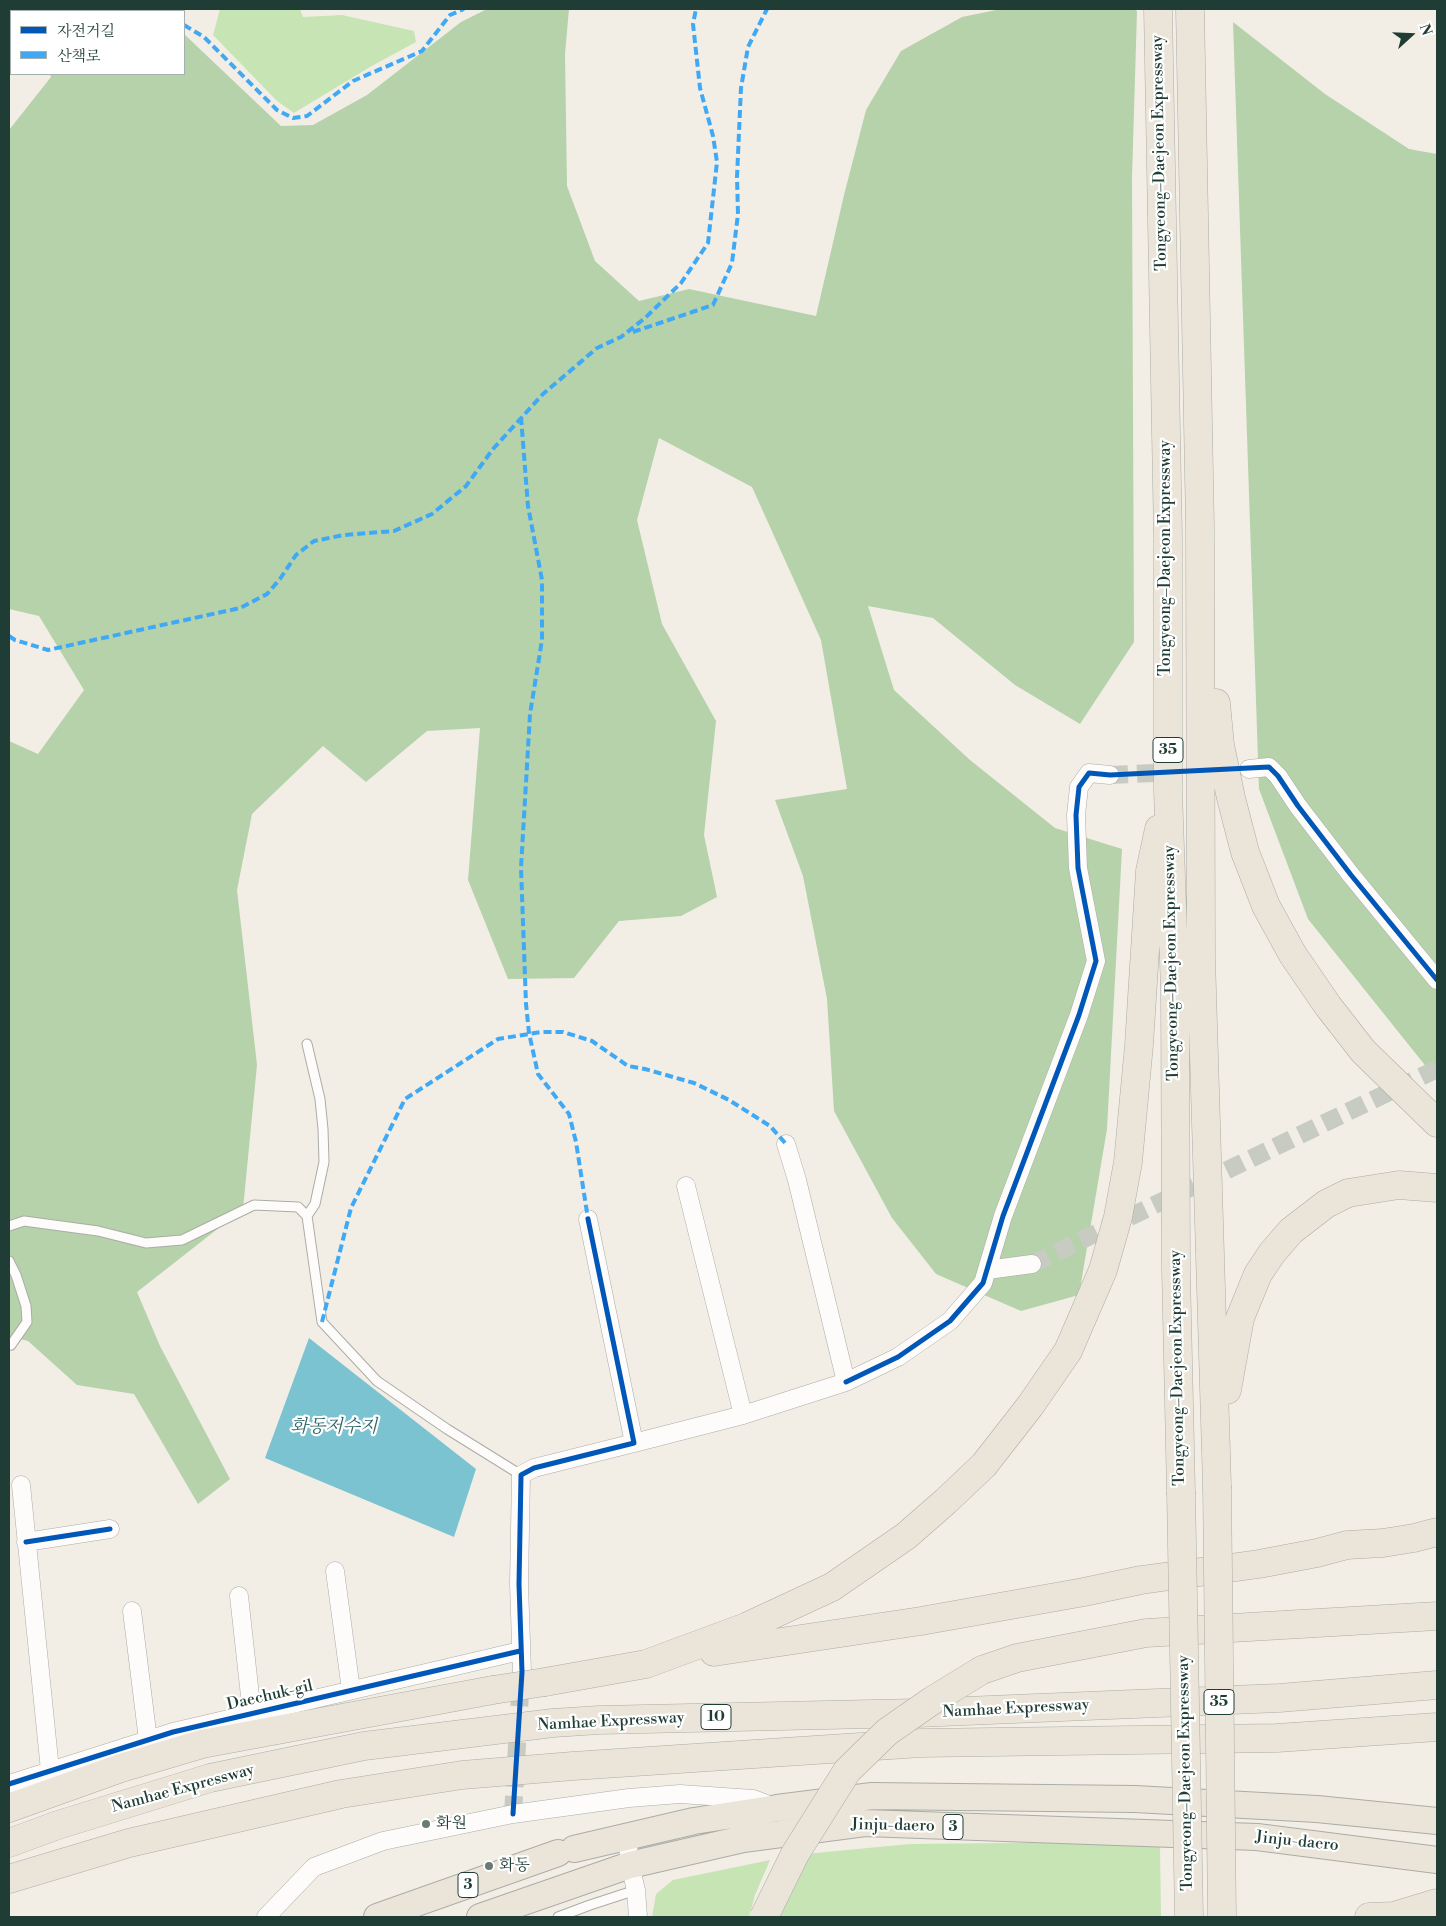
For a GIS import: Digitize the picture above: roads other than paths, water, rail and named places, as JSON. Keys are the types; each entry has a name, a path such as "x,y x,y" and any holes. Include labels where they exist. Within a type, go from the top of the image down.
{"highway":[{"name":"Tongyeong–Daejeon Expressway","path":"1158,9 1167,528 1168,791 1175,991 1176,1271 1189,1917"},
{"name":"Tongyeong–Daejeon Expressway","path":"1190,9 1200,526 1201,958 1217,1486 1222,1917"},
{"path":"1200,526 1220,744 1244,852 1266,906 1293,955 1328,1006 1363,1051 1437,1123"},
{"path":"646,1664 746,1627 832,1587 906,1536 984,1465 1030,1406 1068,1351 1103,1270 1118,1217 1128,1162 1139,1045 1150,871 1168,791"},
{"path":"1217,1486 1225,1403 1232,1353 1240,1318 1258,1274 1272,1253 1291,1231 1307,1218 1326,1204 1348,1193 1399,1184 1437,1188"},
{"path":"9,1808 121,1768 202,1744 493,1690 533,1677 646,1664 759,1644 921,1621 1141,1580 1259,1564 1347,1545 1399,1540 1437,1532"},
{"path":"764,1917 796,1854 823,1807 847,1771 887,1732 933,1700 982,1670 1017,1658 1146,1633 1437,1616"},
{"name":"Namhae Expressway","path":"9,1843 58,1824 210,1778 364,1746 553,1723 599,1720 917,1714 1279,1698 1437,1685"},
{"name":"Namhae Expressway","path":"9,1879 129,1843 341,1794 462,1775 921,1743 1277,1738 1437,1727"},
{"path":"1382,1917 1437,1904"}],"main road":[{"name":"Jinju-daero","path":"377,1917 566,1851 694,1821 872,1796 1135,1799 1317,1809 1437,1821"},
{"name":"Jinju-daero","path":"480,1917 630,1864 743,1839 865,1823 1257,1837 1437,1860"}],"street":[{"path":"1249,769 1269,767 1278,776 1298,806 1351,875 1437,980"},
{"path":"533,1677 520,1651 521,1475 534,1468 742,1415 846,1382 898,1357 950,1321 983,1283 1003,1216 1078,1015 1096,961 1078,868 1076,815 1079,787 1089,774 1110,775"},
{"path":"786,1144 797,1180 846,1382"},
{"path":"686,1186 742,1415"},
{"path":"588,1219 634,1443"},
{"path":"987,1270 1032,1264"},
{"path":"21,1485 50,1770"},
{"path":"26,1542 110,1529"},
{"path":"335,1571 351,1690"},
{"path":"239,1596 252,1714"},
{"path":"132,1611 148,1740"},
{"name":"Daechuk-gil","path":"9,1784 148,1740 520,1651"},
{"path":"266,1917 314,1867 383,1841 513,1814 629,1798 680,1794 753,1798 777,1808"},
{"path":"627,1837 630,1864 636,1890 638,1917"}],"lane":[{"path":"307,1044 320,1099 324,1162 315,1204 307,1216"},
{"path":"9,1226 24,1221 98,1231 146,1243 182,1240 254,1205 298,1206 307,1216 322,1322 378,1381 521,1475"},
{"path":"9,1261 16,1275 26,1306 27,1322 11,1345 9,1344"},
{"path":"558,1917 636,1890"}],"water":[{"name":"화동저수지","path":"309,1338 476,1469 454,1537 265,1458"}],"tunnel":[{"path":"1110,775 1249,769"},
{"path":"1032,1264 1437,1069"},
{"path":"513,1814 521,1677"}],"place":[{"name":"화원","path":"426,1824"},
{"name":"화동","path":"489,1866"}]}
